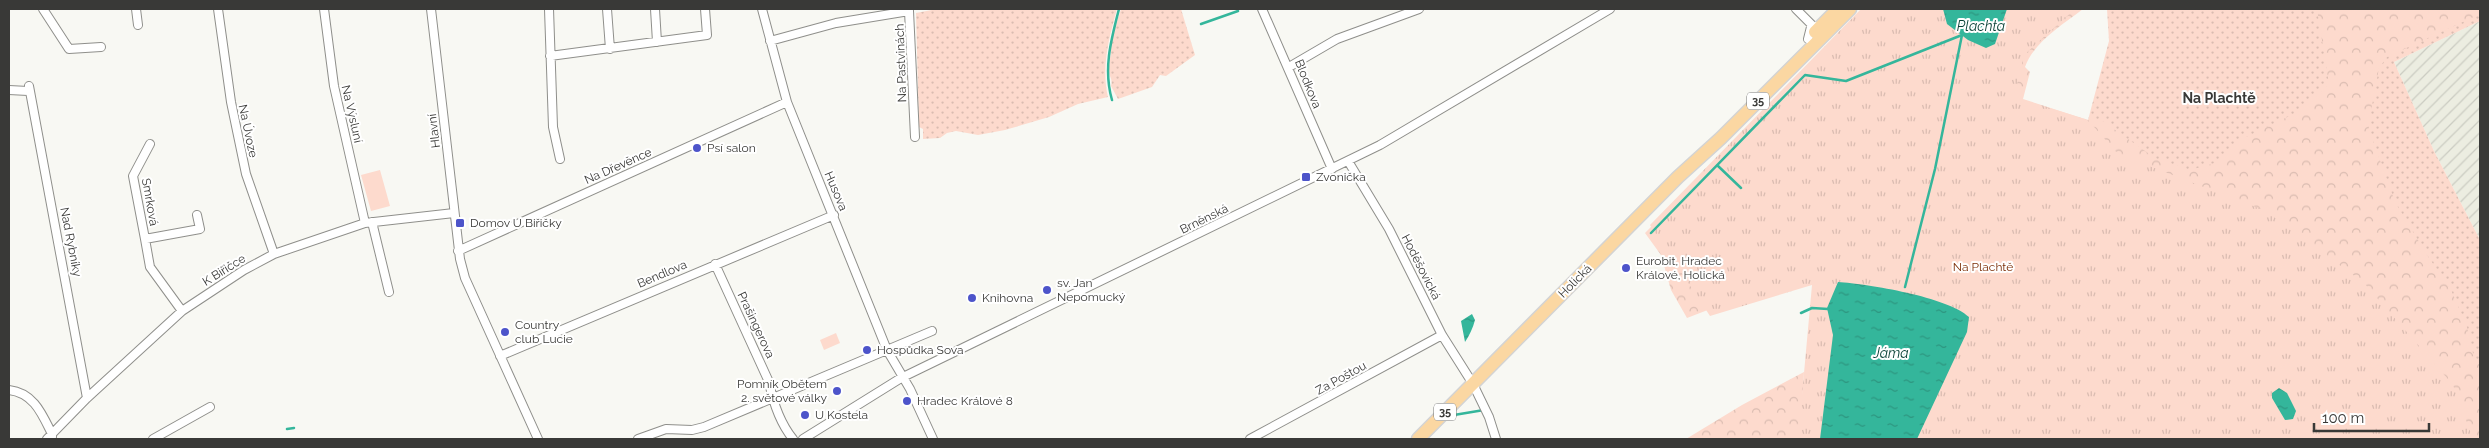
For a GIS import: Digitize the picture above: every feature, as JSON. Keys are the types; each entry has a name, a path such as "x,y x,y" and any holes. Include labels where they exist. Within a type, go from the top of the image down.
{"main road":[{"name":"Holická","path":"1678,177 1730,118 1838,9"},
{"name":"Holická","path":"1418,439 1678,177 1721,138 1850,9"}],"street":[{"path":"43,9 69,49 101,47"},
{"path":"136,9 138,25"},
{"name":"Na Úvoze","path":"218,9 231,102 246,174 274,254"},
{"name":"Na Výsluní","path":"324,9 334,86 368,223 389,292"},
{"name":"Hlavní","path":"431,9 458,250 466,278 538,439"},
{"path":"549,9 553,127 560,159"},
{"path":"607,9 610,49"},
{"path":"655,9 657,42"},
{"path":"550,56 707,35 706,9"},
{"name":"Husova","path":"762,9 787,102 834,214 887,350 901,378 910,389 933,439"},
{"name":"Blodkova","path":"1262,9 1332,169"},
{"path":"1289,67 1337,39 1419,9"},
{"name":"Brněnská","path":"803,439 901,378 1332,169 1431,117 1610,9"},
{"path":"1796,9 1807,21 1811,30 1808,39"},
{"name":"Na Pastvinách","path":"770,41 836,23 909,11 915,137"},
{"path":"1807,21 1820,27 1836,23"},
{"name":"Nad Rybníky","path":"9,90 29,89 71,302 87,398"},
{"name":"Na Dřevěnce","path":"458,250 787,102"},
{"name":"Smrková","path":"150,144 133,176 150,266 182,311"},
{"name":"Hoděšovická","path":"1348,161 1389,229 1442,335 1473,384"},
{"name":"K Biřičce","path":"9,390 26,394 38,407 50,438 87,398 182,311 244,270 274,254 368,223 454,213"},
{"name":"Bendlova","path":"500,356 834,214"},
{"name":"Smrková","path":"145,239 200,229 197,215"},
{"name":"Prašingerova","path":"715,264 770,382 772,398 786,430 793,439"},
{"path":"638,439 666,429 692,430 704,427 932,331"},
{"name":"Za Poštou","path":"1250,439 1442,335"},
{"path":"1473,384 1489,417 1496,439"},
{"path":"153,439 210,407"}],"shaded area":[{"path":"2480,21 2480,240 2434,151 2394,62"}],"green space":[{"path":"937,9 1117,9 1106,64 1105,75 1108,97 1078,104 1049,117 1005,130 978,135 956,131 947,133 940,138 923,139 923,129 919,127 916,13"},
{"path":"1121,9 1181,9 1195,55 1166,76 1160,75 1152,87 1118,99 1111,86 1109,67 1110,45"},
{"name":"Na Plachtě","path":"1861,9 2075,9 2024,55 2014,97 2088,120 2118,154 2266,211 2364,283 2453,385 2473,439 1798,439 1812,285 1710,316 1650,225"},
{"name":"Na Plachtě","path":"2007,9 2083,9 2042,42 2029,58 2025,67 2030,72 2023,99 2088,120 2101,120 2155,158 2190,170 2215,163 2242,139 2302,110 2329,84 2317,9 2480,9 2480,14 2387,57 2379,68 2368,127 2395,202 2451,290 2467,327 2475,362 2480,365 2480,439 2162,439 1838,282 1762,289 1687,318 1671,290 1661,255 1645,233 1841,35"},
{"path":"2107,9 2480,9 2480,21 2394,62 2434,151 2480,240 2480,439 2118,154 2088,120 2109,41"},
{"path":"380,170 390,206 371,211 361,175"},
{"path":"836,333 840,343 824,350 820,340"},
{"path":"1804,372 1800,439 1686,439 1742,405"}],"water":[{"name":"Plachta","path":"1943,9 2007,9 1995,44 1986,48 1968,40 1947,24"},
{"name":"Jáma","path":"1838,282 1887,289 1926,298 1944,303 1969,317 1967,332 1917,439 1820,439 1833,335 1827,308"},
{"path":"1472,314 1475,320 1465,342 1461,321"},
{"path":"2279,388 2287,393 2296,411 2293,419 2285,420 2272,398 2272,393"}],"waterway":[{"path":"1112,100 1109,88 1108,66 1119,9"},
{"path":"1201,24 1238,11"},
{"path":"1651,233 1805,75 1846,81 1962,35"},
{"path":"1905,287 1935,169 1962,35"},
{"path":"1717,165 1741,188"},
{"path":"1801,313 1812,308 1828,309"},
{"path":"1454,415 1484,410"},
{"path":"287,429 294,428"}],"place":[{"name":"Psí salon","path":"697,148"},
{"name":"Zvonička","path":"1306,177"},
{"name":"Domov U Biřičky","path":"460,223"},
{"name":"Eurobit, Hradec Králové, Holická","path":"1626,268"},
{"name":"sv. Jan Nepomucký","path":"1047,290"},
{"name":"Knihovna","path":"972,298"},
{"name":"Country club Lucie","path":"505,332"},
{"name":"Hospůdka Sova","path":"867,350"},
{"name":"Pomník Obětem 2. světové války","path":"837,391"},
{"name":"Hradec Králové 8","path":"907,401"},
{"name":"U Kostela","path":"805,415"}],"district":[{"name":"Na Plachtě","path":"2219,98"}]}
